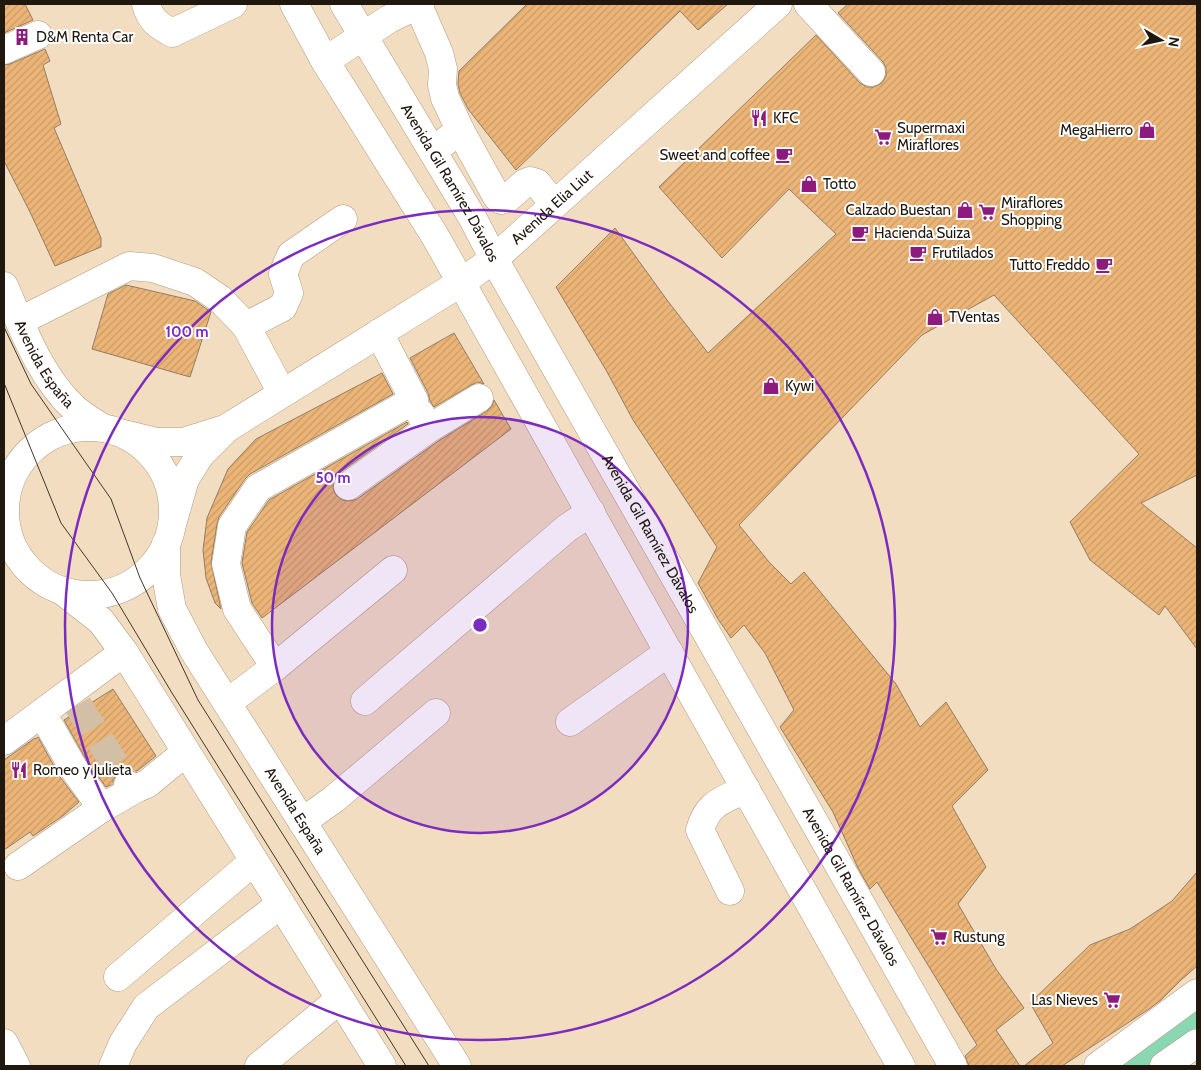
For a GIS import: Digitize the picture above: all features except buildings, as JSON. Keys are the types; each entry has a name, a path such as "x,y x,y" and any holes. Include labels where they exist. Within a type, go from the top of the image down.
{"main road":[{"path":"146,4 156,24 172,33 232,4"},
{"path":"294,4 326,61 435,236 901,1066"},
{"name":"Avenida Gil Ramírez Dávalos","path":"344,4 472,217 494,259 953,1066"},
{"path":"326,61 389,20 419,4 439,52 443,69 442,85 445,98 460,130 497,197 500,200 508,198 530,181 537,183 554,204"},
{"name":"Avenida Elia Liut","path":"170,532 185,479 200,455 227,428 494,259 778,4"},
{"path":"808,4 872,72"},
{"path":"4,50 38,35"},
{"path":"433,151 460,130"},
{"path":"449,179 475,157"},
{"path":"246,326 283,307 289,293 283,274 291,255 343,219"},
{"path":"20,321 130,266 153,268 195,282 220,299 246,326 282,393"},
{"name":"Avenida España","path":"4,286 34,351 54,386 76,410 112,430"},
{"path":"379,333 428,429"},
{"path":"348,486 428,429 479,398"},
{"path":"275,667 237,609 226,564 232,526 258,488 414,400"},
{"path":"5,513 8,489 17,467 30,448 63,430 81,427 112,430 146,449 162,469 171,494 170,532 153,566 140,578 112,593 89,596 64,592"},
{"name":"Avenida Elia Liut","path":"112,430 157,442 183,442 227,428"},
{"path":"4,461 5,513 10,539 22,562 41,580 64,592 101,621 124,652 382,1066"},
{"path":"366,700 568,528 591,512"},
{"name":"Avenida España","path":"170,532 166,575 172,609 194,651 457,1066"},
{"path":"227,703 275,667 393,570"},
{"path":"4,741 42,713 74,698 124,652"},
{"path":"570,722 669,652"},
{"path":"42,713 74,769 102,808"},
{"path":"302,822 334,799 436,713"},
{"path":"18,866 132,786 147,784 186,752"},
{"path":"730,891 700,830 704,816 713,806 746,789"},
{"path":"118,977 254,861"},
{"path":"113,1066 123,1043 146,1007 281,904"},
{"path":"1098,1066 1197,993"},
{"path":"259,1066 340,999"},
{"path":"4,1043 16,1066"},
{"path":"1164,1066 1197,1043"}],"green space":[{"path":"1197,998 1197,1038 1159,1066 1102,1066"}],"tunnel":[{"path":"78,705 128,785"}],"tram line":[{"path":"4,327 31,384 111,499 140,578 198,700 429,1066"},
{"path":"4,383 61,523 112,593 172,693 406,1066"}],"place":[{"name":"D&M Renta Car","path":"22,37"},
{"name":"KFC","path":"759,118"},
{"name":"MegaHierro","path":"1147,130"},
{"name":"Supermaxi Miraflores","path":"883,137"},
{"name":"Sweet and coffee","path":"784,155"},
{"name":"Totto","path":"809,184"},
{"name":"Calzado Buestan","path":"965,210"},
{"name":"Miraflores Shopping","path":"987,212"},
{"name":"Hacienda Suiza","path":"860,233"},
{"name":"Frutilados","path":"918,253"},
{"name":"Tutto Freddo","path":"1104,265"},
{"name":"TVentas","path":"935,317"},
{"name":"Kywi","path":"771,386"},
{"name":"Romeo y Julieta","path":"19,770"},
{"name":"Rustung","path":"939,937"},
{"name":"Las Nieves","path":"1112,1000"}]}
